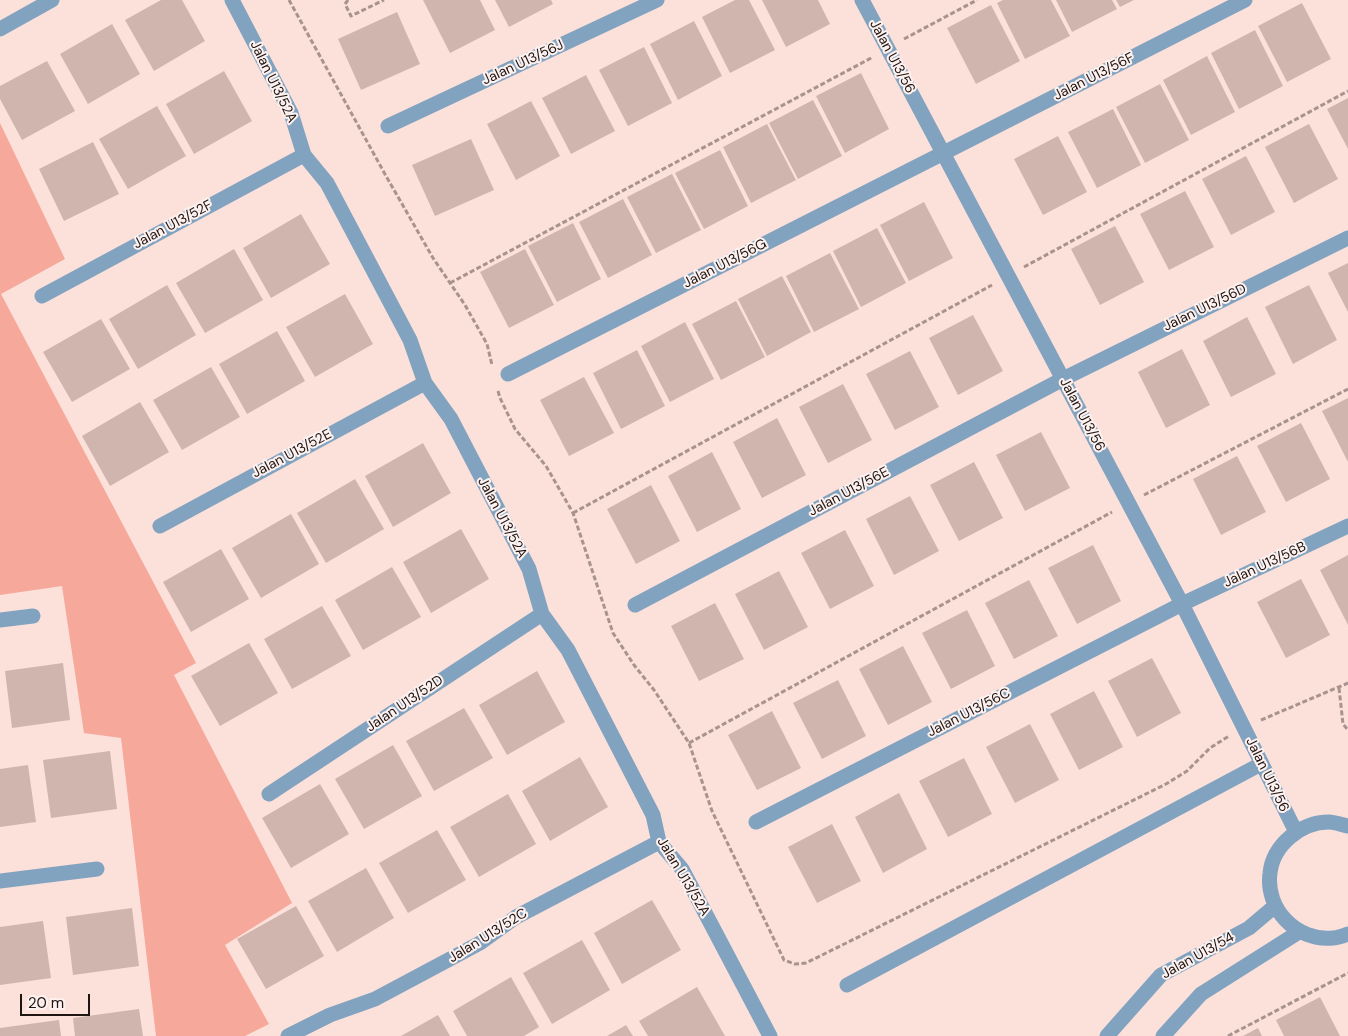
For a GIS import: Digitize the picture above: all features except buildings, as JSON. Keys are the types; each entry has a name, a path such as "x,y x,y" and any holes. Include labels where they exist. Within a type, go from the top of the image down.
{"street":[{"path":"0,29 52,0"},
{"name":"Jalan U13/52A","path":"232,0 291,113 304,154 327,183 410,340 425,383 451,419 529,569 542,614 568,650 653,815 658,842 682,869 770,1036"},
{"name":"Jalan U13/56J","path":"388,126 657,0"},
{"name":"Jalan U13/56","path":"862,0 1182,604 1296,832"},
{"name":"Jalan U13/56F","path":"943,153 1245,0"},
{"name":"Jalan U13/56G","path":"501,373 943,153"},
{"name":"Jalan U13/52F","path":"42,296 304,154"},
{"name":"Jalan U13/56D","path":"1062,378 1348,238"},
{"name":"Jalan U13/56E","path":"635,605 1062,378"},
{"name":"Jalan U13/52E","path":"160,526 425,383"},
{"name":"Jalan U13/56B","path":"1182,604 1348,526"},
{"name":"Jalan U13/56C","path":"756,822 1182,604"},
{"name":"Jalan U13/52D","path":"269,794 542,614"},
{"path":"0,620 33,616"},
{"path":"847,985 1262,764"},
{"path":"1348,826 1330,822 1312,824 1296,832 1283,843 1274,857 1270,873 1270,890 1275,906 1285,920 1299,932 1316,937 1333,938 1348,934"},
{"name":"Jalan U13/52C","path":"288,1036 330,1015 375,999 480,944 516,917 658,842"},
{"path":"0,881 97,869"},
{"name":"Jalan U13/54","path":"1106,1036 1161,975 1249,928 1275,906"},
{"path":"1163,1036 1201,994 1299,932"}],"path":[{"path":"289,0 386,176 433,258 487,344 501,373"},
{"path":"348,0 345,4 352,16 384,0"},
{"path":"450,283 977,0"},
{"path":"573,513 1348,91"},
{"path":"498,389 500,398 515,428 546,466 573,513 612,633 654,690 689,744 716,820 784,960 795,964 806,964 1166,784 1188,771 1210,748 1244,727 1348,683"},
{"path":"689,744 1128,503 1348,389"},
{"path":"1339,688 1343,724 1348,730"},
{"path":"1228,1036 1348,973"}],"shaded area":[{"path":"0,123 65,259 1,294 196,663 174,675 292,903 225,945 269,1024 245,1036 156,1036 121,738 84,733 62,586 0,595"}]}
